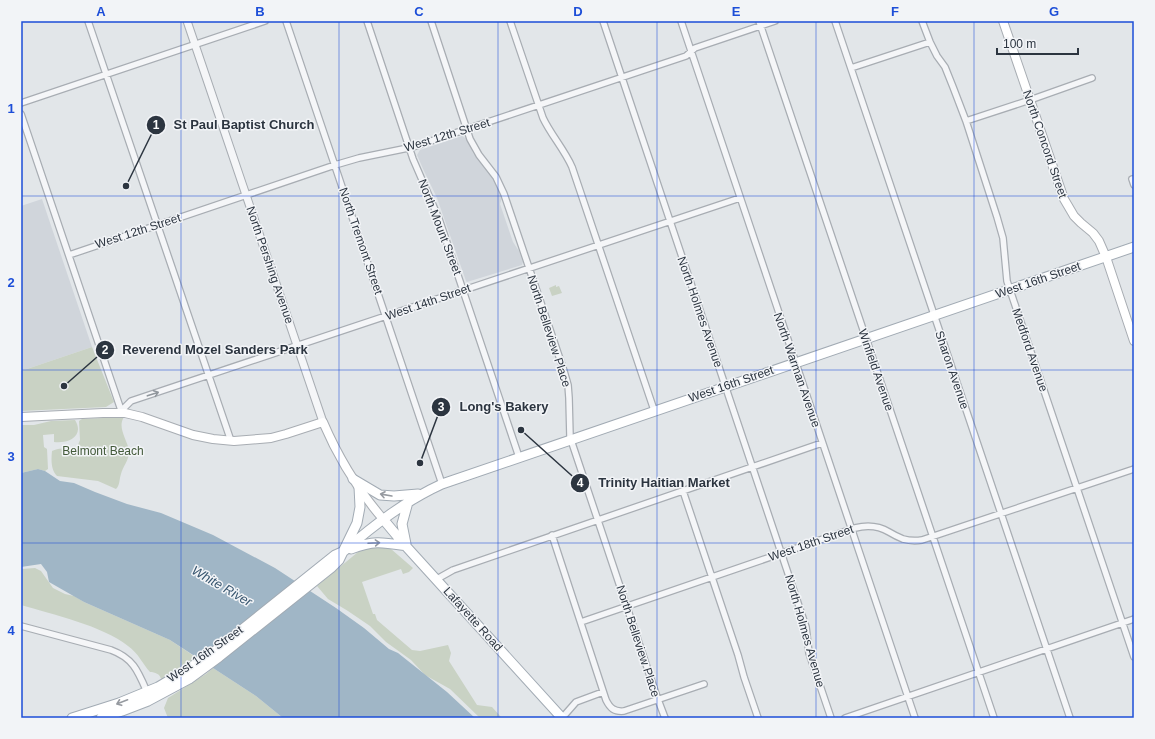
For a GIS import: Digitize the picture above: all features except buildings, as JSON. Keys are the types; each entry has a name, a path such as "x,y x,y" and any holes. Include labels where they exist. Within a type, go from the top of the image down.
{"main road":[{"name":"North Concord Street","path":"1003,21 1066,204 1076,218 1097,237 1106,257 1134,341"},
{"name":"West 16th Street","path":"102,718 148,701 225,652 328,565 339,560 344,552 383,519 408,502 442,484 654,410 1134,247"},
{"path":"21,417 122,413 142,417 193,435 231,441 271,438 323,422"},
{"name":"North Pershing Avenue","path":"323,422 339,456 366,498 383,519"},
{"path":"354,479 380,495 394,496 422,494"},
{"path":"344,552 357,523 360,507 359,487"},
{"path":"344,552 363,544 375,542 406,546 402,524 408,502"},
{"name":"Lafayette Road","path":"383,519 562,718"},
{"name":"West 16th Street","path":"72,718 119,703 187,675"}],"street":[{"path":"88,21 231,441"},
{"name":"North Pershing Avenue","path":"187,21 323,422"},
{"path":"21,103 265,21"},
{"name":"North Tremont Street","path":"286,21 442,484"},
{"name":"North Mount Street","path":"367,21 409,148 435,209 519,457"},
{"name":"North Belleview Place","path":"431,21 467,130 475,149 492,171 501,186 567,381 570,440 657,700 665,718"},
{"path":"510,21 538,105 548,127 572,167 654,410"},
{"name":"North Holmes Avenue","path":"603,21 782,553 806,627 809,653 831,718"},
{"name":"North Warman Avenue","path":"681,21 915,718"},
{"name":"West 12th Street","path":"68,255 335,165 359,158 409,148 467,130 686,56 695,48 760,23 775,21"},
{"name":"Sharon Avenue","path":"835,21 1070,718"},
{"name":"Medford Avenue","path":"922,21 936,56 945,67 966,121 1002,232 1006,278 1134,657"},
{"name":"Winfield Avenue","path":"760,23 994,718"},
{"path":"851,68 930,42"},
{"path":"966,121 1092,78"},
{"path":"21,114 122,413"},
{"path":"1132,179 1134,186"},
{"name":"West 14th Street","path":"122,413 128,403 132,401 740,198"},
{"path":"437,579 453,570 552,535 822,443"},
{"name":"West 18th Street","path":"581,622 860,526 872,526 902,539 912,541 922,540 1134,469"},
{"path":"682,491 758,718"},
{"path":"552,535 603,692 611,708 614,710 624,711 704,684"},
{"path":"845,718 1134,619"},
{"path":"21,626 111,650 120,654 129,660 136,668 147,692"},
{"path":"562,718 576,702 603,692"}],"shaded area":[{"path":"462,136 467,139 473,153 497,186 502,198 500,204 513,242 519,251 523,262 522,265 467,282 437,198 417,155 420,150"},
{"path":"42,199 92,347 21,371 21,206"}],"green space":[{"path":"556,285 556,287 559,286 562,293 552,296 549,288"},
{"path":"92,347 114,402 106,407 21,411 21,371"},
{"name":"Belmont Beach","path":"124,417 122,421 122,429 129,453 116,489 98,481 57,476 52,465 52,451 57,449 76,450 80,440 79,421 82,419"},
{"path":"75,420 78,430 74,438 65,442 54,442 54,434 43,435 44,447 47,449 48,469 45,471 38,469 21,473 21,425 34,425 51,421"},
{"path":"382,546 391,549 413,568 409,572 403,574 401,569 362,582 373,614 375,614 377,620 412,650 420,651 448,645 451,653 449,661 477,705 492,707 502,718 480,718 450,689 425,675 411,660 386,642 370,626 328,599 317,586 364,548"},
{"path":"35,568 41,571 53,588 65,594 74,596 84,602 170,640 197,658 161,679 160,676 154,672 150,672 135,652 128,646 105,632 77,621 21,605 22,569"},
{"path":"213,668 256,696 283,718 168,718 164,708 168,698"}],"water":[{"name":"White River","path":"38,469 45,471 60,481 74,483 127,504 161,513 213,535 275,568 336,608 364,628 389,649 398,653 447,692 475,718 283,718 256,696 170,640 84,602 49,582 47,572 41,564 21,567 21,473"}],"place":[{"name":"St Paul Baptist Church","path":"126,186"},
{"name":"Reverend Mozel Sanders Park","path":"64,386"},
{"name":"Trinity Haitian Market","path":"521,430"},
{"name":"Long's Bakery","path":"420,463"}]}
